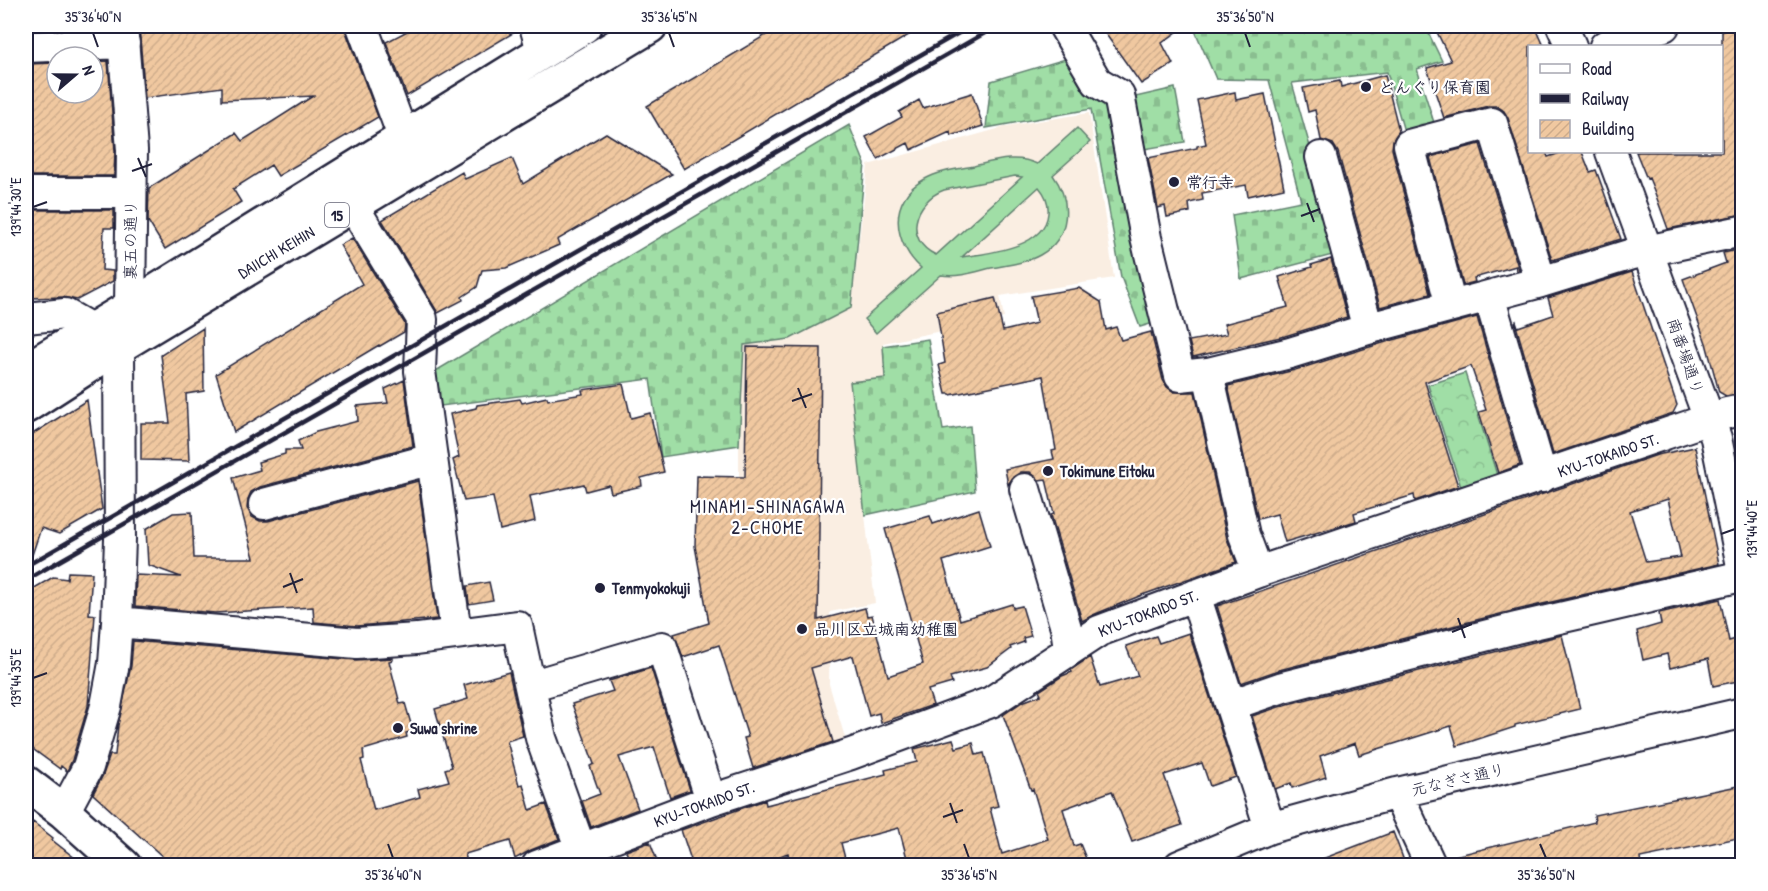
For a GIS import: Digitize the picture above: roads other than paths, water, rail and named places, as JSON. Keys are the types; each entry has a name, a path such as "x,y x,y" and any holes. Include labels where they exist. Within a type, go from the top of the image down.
{"main road":[{"name":"DAIICHI KEIHIN","path":"26,406 107,338 130,307 404,139 538,38 584,26"},
{"name":"DAIICHI KEIHIN","path":"26,370 107,338 353,206 650,26"},
{"path":"26,783 64,812 124,866"}],"street":[{"path":"362,26 404,139"},
{"path":"1064,26 1097,82 1119,95 1146,238 1180,376 1208,373 1290,353 1648,251 1743,231"},
{"path":"1562,26 1571,45"},
{"path":"1608,45 1664,26"},
{"path":"26,47 123,34"},
{"name":"裏五の通り","path":"123,34 132,150 130,307"},
{"path":"1451,306 1409,145 1491,123 1541,282"},
{"name":"南番場通り","path":"1611,153 1721,456 1743,566"},
{"path":"1322,157 1368,329"},
{"path":"26,193 130,193"},
{"path":"353,206 422,319 420,371 456,633"},
{"path":"1489,296 1542,477"},
{"path":"26,318 65,314 107,338 120,527 114,663 106,706 88,767 64,812"},
{"path":"1208,373 1244,535 1258,572"},
{"name":"KYU-TOKAIDO ST.","path":"537,866 711,800 850,754 991,702 1099,631 1258,572 1743,410"},
{"path":"264,504 432,459"},
{"path":"1025,489 1070,648"},
{"path":"1231,705 1283,687 1516,628 1743,576"},
{"path":"1195,595 1270,828"},
{"path":"117,622 357,643 417,639 517,626 541,738 581,850"},
{"path":"530,686 662,647 711,800"},
{"name":"元なぎさ通り","path":"1179,866 1270,828 1397,794 1743,713"},
{"path":"1397,794 1431,866"}],"railway":[{"path":"26,566 971,26"},
{"path":"26,580 997,26"}],"place":[{"name":"どんぐり保育園","path":"1366,87"},
{"name":"常行寺","path":"1174,182"},
{"name":"Tokimune Eitoku","path":"1048,471"},
{"name":"Tenmyokokuji","path":"600,588"},
{"name":"品川区立城南幼稚園","path":"802,629"},
{"name":"Suwa shrine","path":"398,728"}],"district":[{"name":"MINAMI-SHINAGAWA 2-CHOME","path":"768,516"}]}
